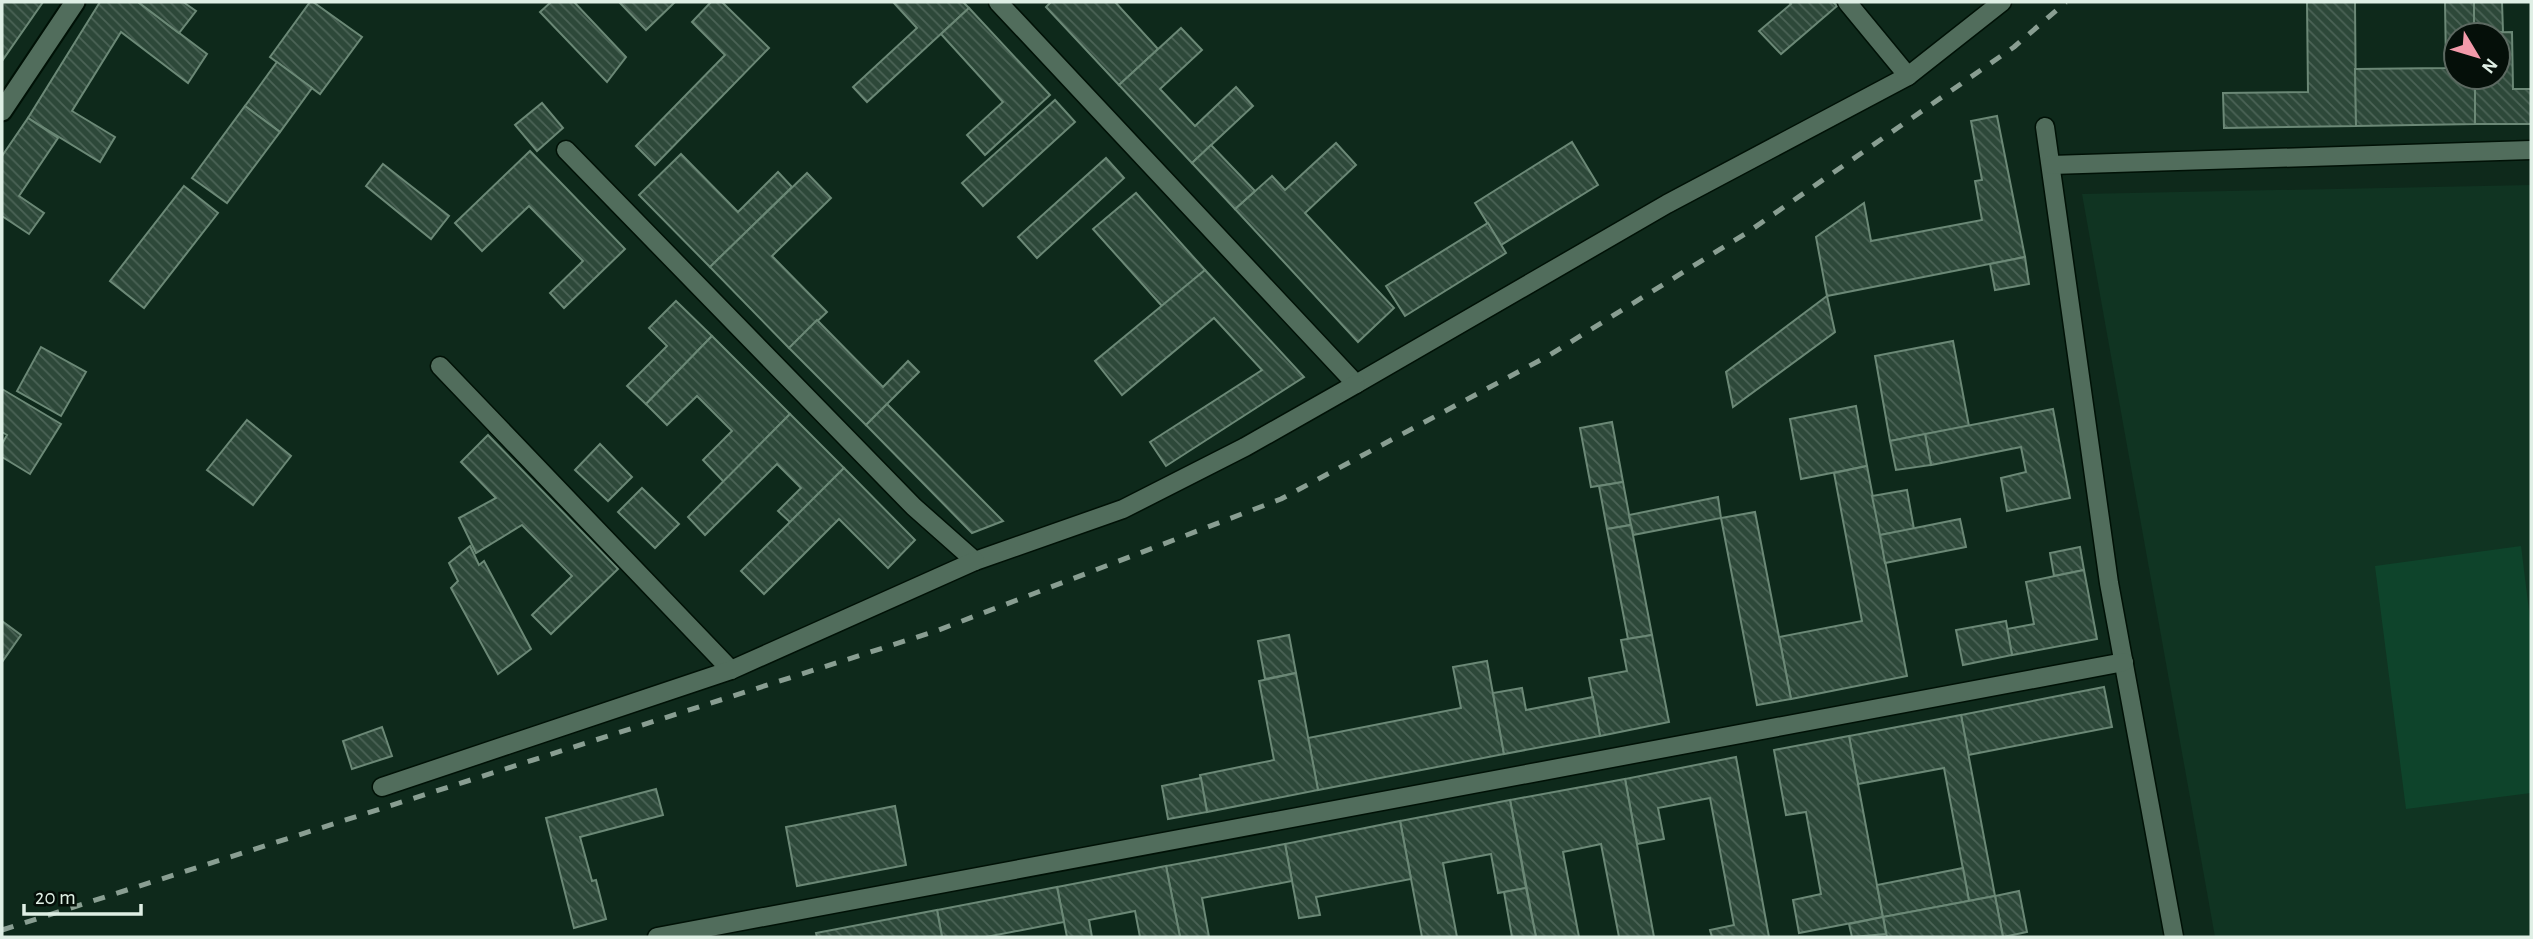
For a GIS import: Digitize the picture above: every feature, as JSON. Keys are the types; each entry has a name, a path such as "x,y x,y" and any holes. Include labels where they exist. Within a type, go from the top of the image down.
{"street":[{"path":"2,111 75,2"}],"lane":[{"path":"998,2 1356,384"},
{"path":"1847,2 1908,76"},
{"path":"382,788 731,670 975,561 1123,509 1245,447 1667,204 1908,76 2003,2"},
{"path":"2045,127 2109,583 2174,937"},
{"path":"566,150 914,507 975,561"},
{"path":"2051,165 2531,150"},
{"path":"440,366 731,670"},
{"path":"657,937 2124,662"}],"shaded area":[{"path":"2531,185 2531,937 2215,937 2082,194"},
{"path":"2521,546 2531,627 2531,793 2406,809 2375,566"}],"building":[{"path":"2,2 43,2 2,61"},
{"path":"100,2 138,2 207,54 188,83 121,32 72,111 115,137 100,162 28,118"},
{"path":"138,2 183,2 196,11 179,33"},
{"path":"310,2 362,37 320,94 270,57"},
{"path":"551,2 574,2 626,57 607,82 540,12"},
{"path":"619,2 675,2 646,30"},
{"path":"711,2 722,2 769,48 655,165 636,146 725,55 692,22"},
{"path":"893,2 963,2 969,8 867,102 853,87 917,28"},
{"path":"1051,2 1115,2 1158,49 1119,85 1046,7"},
{"path":"1789,2 1833,2 1837,6 1781,54 1759,31 1791,4"},
{"path":"2307,2 2355,2 2356,126 2224,128 2223,93 2308,92"},
{"path":"2445,2 2474,2 2474,21 2445,21"},
{"path":"2474,2 2502,2 2503,21 2474,21"},
{"path":"969,8 1050,95 985,155 967,135 1003,102 941,34"},
{"path":"1181,28 1202,50 1160,89 1195,126 1236,87 1253,106 1192,163 1119,85"},
{"path":"2512,32 2513,89 2531,89 2531,124 2475,124 2475,91 2512,91"},
{"path":"277,62 312,88 280,132 245,106"},
{"path":"2442,68 2442,91 2475,91 2475,124 2356,126 2355,69"},
{"path":"1055,100 1075,122 983,206 962,183"},
{"path":"542,103 563,128 537,151 515,125"},
{"path":"245,106 280,132 227,203 192,178"},
{"path":"1997,116 2025,257 1827,296 1816,237 1864,203 1871,241 1982,220 1975,181 1982,180 1971,121"},
{"path":"28,118 58,138 19,196 44,213 29,234 2,216 2,156"},
{"path":"1572,142 1598,185 1501,245 1475,203"},
{"path":"1336,143 1356,165 1305,213 1394,308 1358,342 1235,209 1272,176 1285,190"},
{"path":"1211,145 1255,191 1235,209 1192,163"},
{"path":"530,151 625,249 564,308 550,293 583,261 529,206 482,251 455,223"},
{"path":"681,154 738,212 778,172 792,187 710,267 639,195"},
{"path":"1106,158 1124,178 1037,258 1018,237"},
{"path":"383,164 449,216 431,239 366,186"},
{"path":"807,173 831,198 772,256 827,312 789,348 710,267"},
{"path":"184,186 218,213 144,308 110,281"},
{"path":"1136,193 1205,270 1162,306 1093,229"},
{"path":"1488,223 1506,253 1405,316 1386,286"},
{"path":"2025,257 2029,284 1995,290 1990,264"},
{"path":"1205,270 1304,377 1166,466 1150,442 1262,370 1214,318 1122,395 1095,361"},
{"path":"1827,296 1835,332 1733,407 1726,372"},
{"path":"676,301 712,336 646,404 627,386 667,346 649,328"},
{"path":"817,320 883,387 908,361 919,372 866,425 789,348"},
{"path":"712,336 790,414 724,482 703,460 732,431 697,396 667,425 646,404"},
{"path":"1953,341 1969,426 1890,441 1875,356"},
{"path":"41,347 86,372 61,416 17,391"},
{"path":"2,389 61,424 30,474 2,457 2,444 7,435 2,432"},
{"path":"887,404 1003,521 972,533 866,425"},
{"path":"1856,406 1867,466 1801,479 1790,419"},
{"path":"2053,409 2070,498 2007,511 2001,478 2026,472 2021,447 1931,465 1925,434"},
{"path":"790,414 844,468 790,522 778,511 801,488 777,464 705,535 688,517"},
{"path":"247,420 291,456 253,505 207,470"},
{"path":"1612,422 1623,482 1591,487 1580,428"},
{"path":"1925,434 1931,465 1896,470 1890,441"},
{"path":"488,435 618,569 551,634 532,615 572,576 522,525 476,553 459,518 496,498 461,462"},
{"path":"600,444 632,477 608,501 575,470"},
{"path":"1867,466 1907,676 1791,699 1779,637 1862,621 1834,473"},
{"path":"844,468 915,540 888,568 839,519 764,594 741,571"},
{"path":"1623,482 1631,525 1607,529 1599,486"},
{"path":"642,488 679,524 655,548 618,512"},
{"path":"1907,490 1914,529 1880,535 1872,496"},
{"path":"1718,497 1721,518 1633,535 1629,515"},
{"path":"1755,512 1791,699 1757,705 1721,518"},
{"path":"1960,519 1966,547 1885,563 1880,535"},
{"path":"1631,525 1652,635 1628,639 1607,529"},
{"path":"470,546 479,565 484,561 531,649 498,674 451,588 458,581 449,563"},
{"path":"2080,547 2084,570 2054,576 2050,553"},
{"path":"2084,570 2097,639 2012,655 2007,629 2034,624 2026,582"},
{"path":"2,621 21,635 2,662"},
{"path":"2006,621 2012,655 1963,665 1956,630"},
{"path":"1289,635 1296,673 1265,679 1258,641"},
{"path":"1652,635 1669,722 1600,736 1589,678 1627,671 1621,640"},
{"path":"1487,661 1504,754 1318,790 1308,738 1461,708 1453,667"},
{"path":"1296,673 1318,790 1207,812 1200,775 1274,760 1259,681"},
{"path":"2104,687 2112,727 1968,755 1961,715"},
{"path":"1522,688 1526,710 1593,697 1600,736 1504,754 1493,693"},
{"path":"1961,715 1995,896 1969,901 1944,768 1858,784 1849,736"},
{"path":"382,727 392,756 352,769 343,741"},
{"path":"1849,736 1883,917 1799,933 1793,900 1821,894 1806,812 1786,815 1774,750"},
{"path":"1736,757 1769,937 1712,937 1710,930 1734,925 1710,798 1658,808 1664,839 1637,844 1625,779"},
{"path":"1201,778 1207,812 1168,819 1162,786"},
{"path":"1625,779 1654,937 1619,937 1601,844 1563,852 1579,937 1536,937 1510,800"},
{"path":"656,789 663,815 580,837 592,881 596,880 606,919 574,928 546,818"},
{"path":"1510,800 1526,888 1498,893 1491,854 1443,863 1457,937 1422,937 1400,821"},
{"path":"895,806 906,865 797,886 786,827"},
{"path":"1400,821 1411,879 1316,897 1320,915 1299,918 1285,844"},
{"path":"1285,844 1292,881 1202,898 1209,937 1180,937 1166,866"},
{"path":"1166,866 1180,937 1140,937 1135,911 1089,920 1092,937 1067,937 1057,887"},
{"path":"1963,868 1969,901 1883,917 1877,885"},
{"path":"1057,887 1064,922 986,937 942,937 937,910"},
{"path":"1526,888 1536,937 1512,937 1504,892"},
{"path":"2019,891 2027,932 2003,937 1995,896"},
{"path":"1995,896 2003,937 1887,937 1883,917"},
{"path":"937,910 942,937 817,937 816,933"},
{"path":"1883,917 1886,934 1852,937 1849,924"}],"railway":[{"path":"2,930 936,631 1281,499 1548,356 1748,232 2014,47 2066,2"}]}
